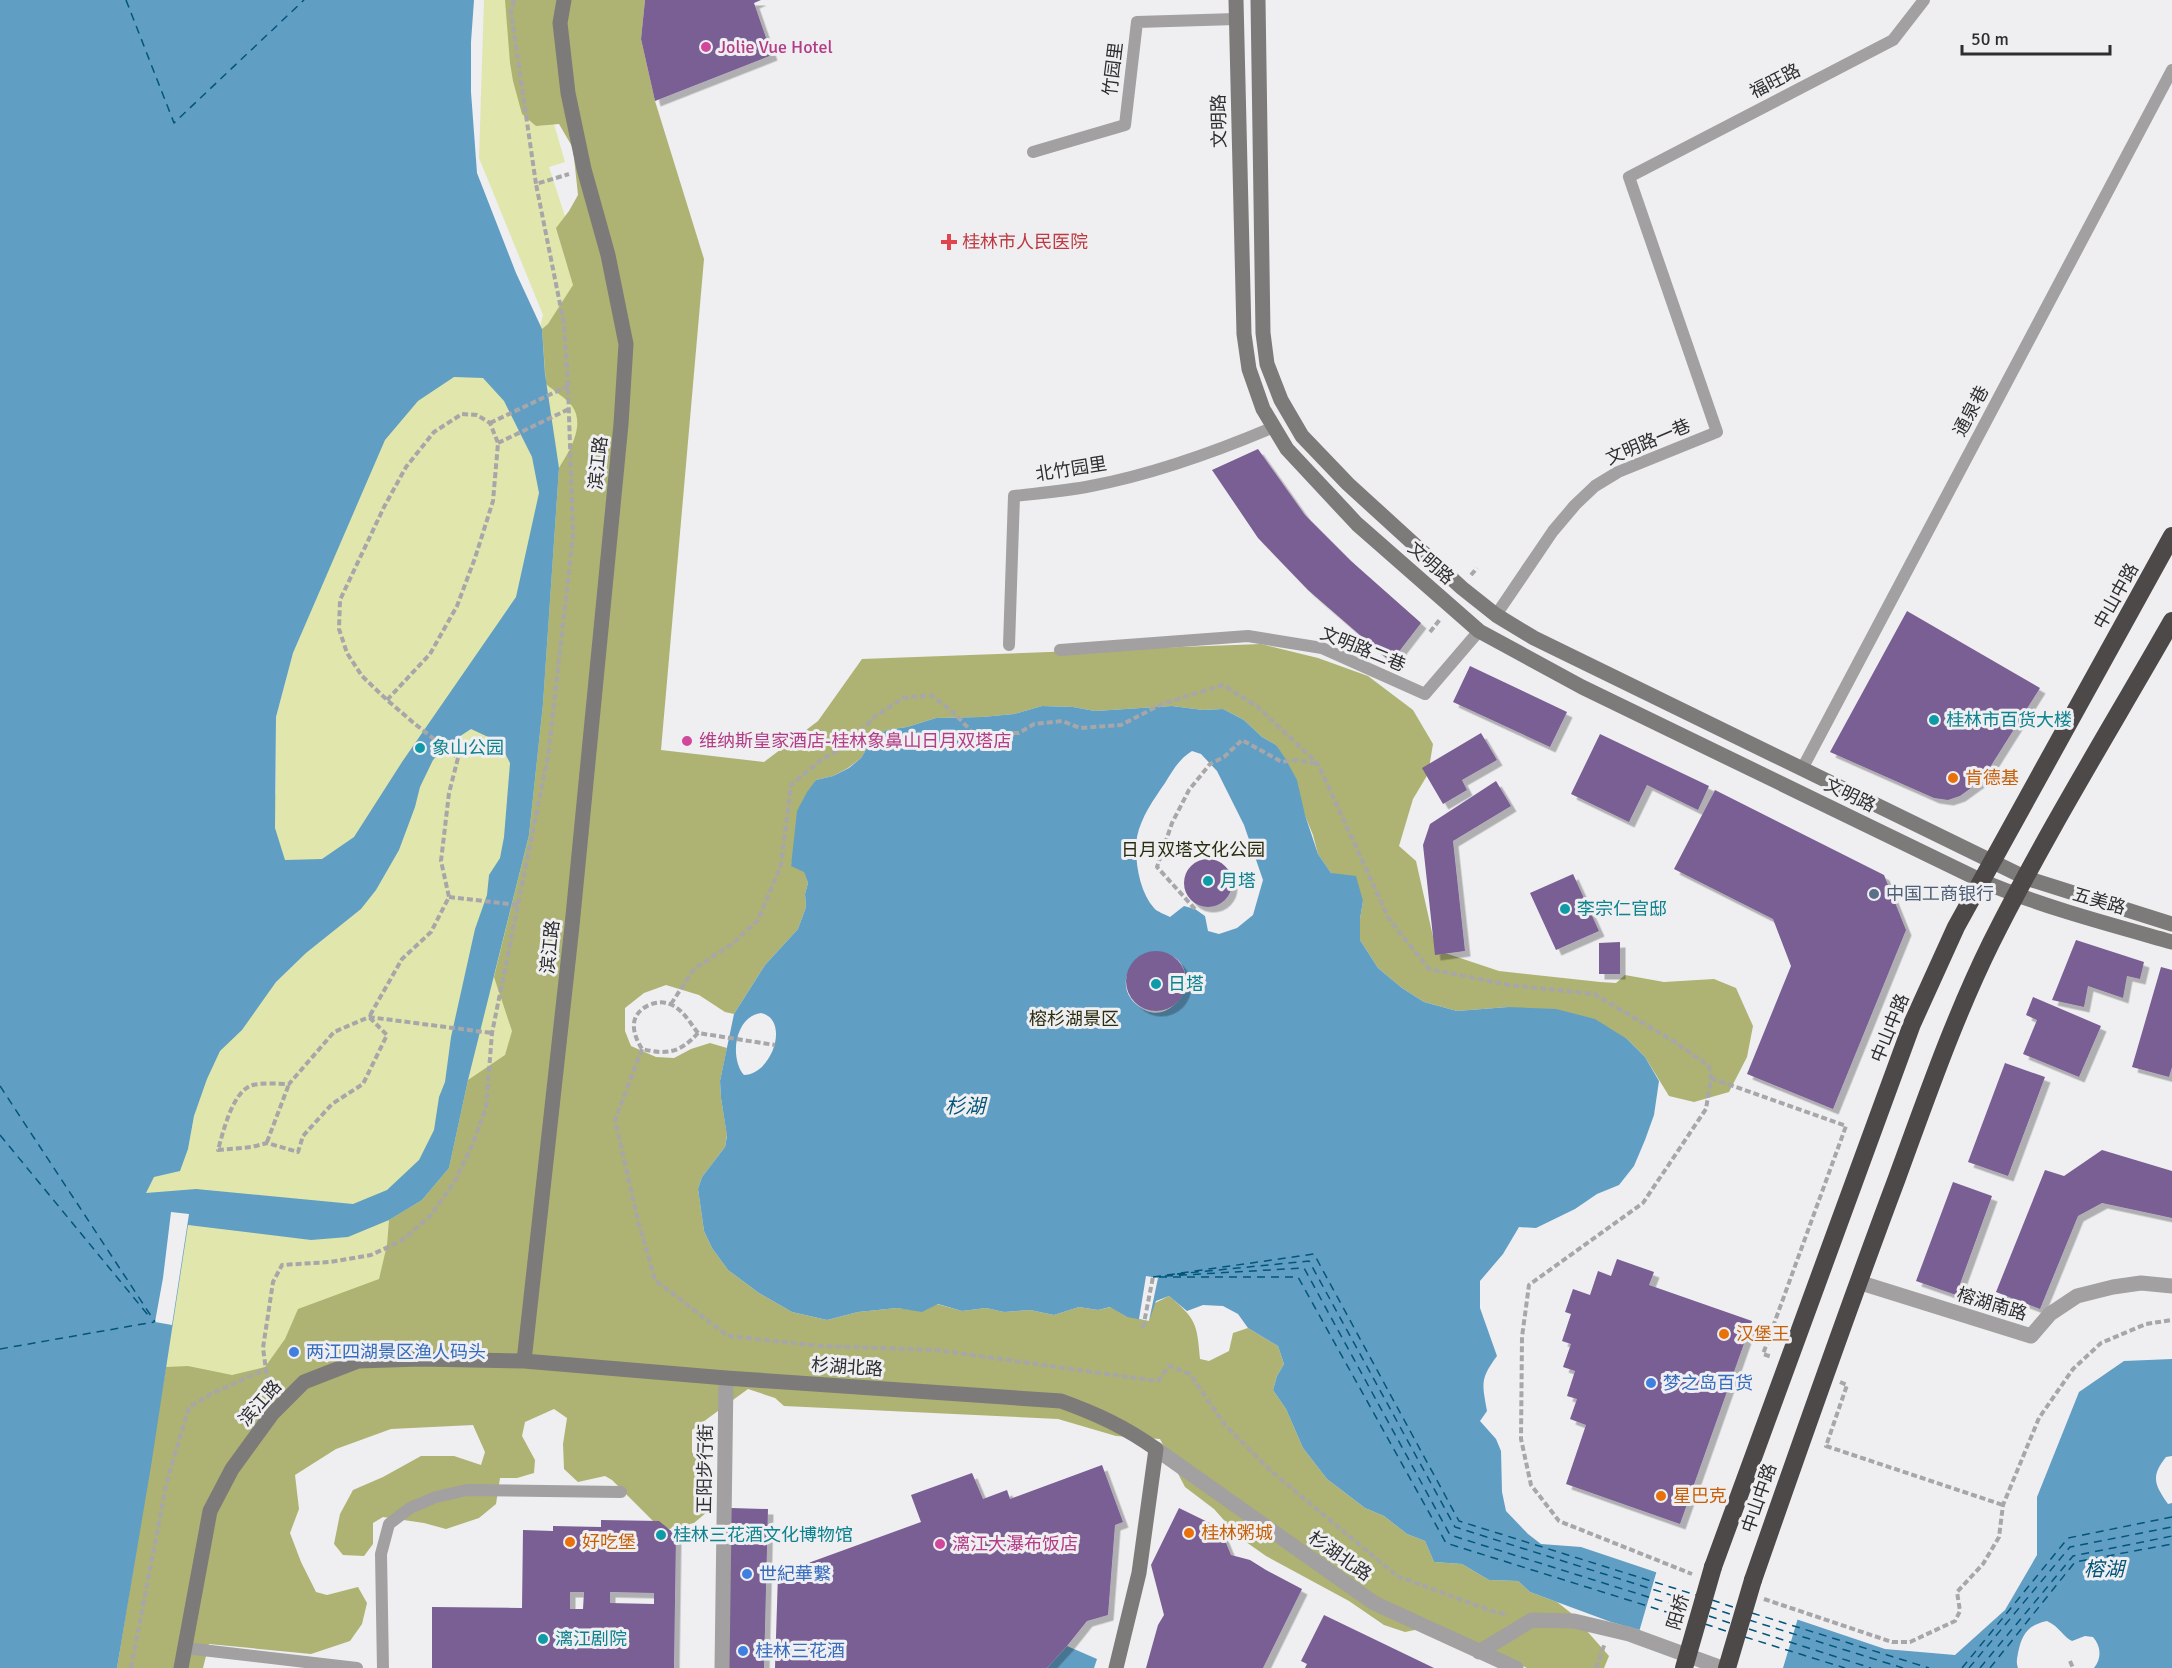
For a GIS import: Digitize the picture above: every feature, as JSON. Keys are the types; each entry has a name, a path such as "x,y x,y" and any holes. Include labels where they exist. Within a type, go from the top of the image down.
{"highway":[{"name":"中山中路","path":"1713,1567 1912,1024 1956,927 2172,536"},
{"path":"2026,878 2172,621"},
{"name":"中山中路","path":"1727,1668 1753,1580 1858,1282 1949,1039 1991,944 2026,878"},
{"name":"阳桥","path":"1684,1668 1713,1567"}],"street":[{"name":"滨江路","path":"181,1668 210,1511 232,1469 272,1414 304,1382 358,1361 420,1359 524,1361 578,866 621,424 626,344 608,255 584,169 568,93 560,23 564,0"},
{"name":"文明路","path":"1236,0 1244,334 1249,369 1263,409 1287,450 1356,524 1479,631 1582,687 2017,896"},
{"name":"文明路","path":"1258,0 1263,333 1267,364 1281,400 1302,436 1348,484 1462,588 1496,615 1543,642 2026,878"},
{"name":"五美路","path":"2026,878 2172,924"},
{"name":"五美路","path":"2017,896 2172,942"},
{"name":"榕湖南路","path":"1858,1282 2031,1336 2050,1314 2077,1296 2140,1283 2172,1286"},
{"name":"杉湖北路","path":"524,1361 726,1378 1061,1401 1096,1413 1121,1426 1374,1603 1516,1668"},
{"name":"正阳步行街","path":"722,1668 726,1378"},
{"path":"1116,1668 1139,1573 1156,1449"},
{"path":"1479,1652 1532,1620 1574,1621 1629,1634 1722,1668"}],"lane":[{"name":"福旺路","path":"1629,177 1893,40 1924,0"},
{"name":"竹园里","path":"1034,152 1125,125 1137,22 1236,19"},
{"name":"通泉巷","path":"1802,769 2172,70"},
{"name":"文明路一巷","path":"1496,615 1553,531 1575,504 1595,486 1618,472 1717,432 1629,177"},
{"name":"北竹园里","path":"1009,645 1014,496 1090,487 1151,472 1210,454 1274,427"},
{"name":"文明路二巷","path":"1060,650 1248,636 1322,648 1425,694 1479,631"},
{"path":"383,1668 381,1554 389,1524 410,1508 436,1497 467,1490 621,1492"},
{"path":"184,1648 357,1668"}],"path":[{"path":"272,1414 263,1348 273,1282 282,1265 330,1262 371,1255 400,1241 430,1216 455,1181 471,1148 486,1108 492,1032 548,756 573,535 568,386 564,324 536,184 511,12 514,0"},
{"path":"536,184 584,169"},
{"path":"490,423 568,386"},
{"path":"498,443 569,409"},
{"path":"369,1017 402,959 431,932 449,897 441,861 449,793 458,758 415,724 387,700 362,676 347,653 339,629 340,600 384,507 401,477 434,432 462,414 477,416 490,423 498,443 493,501 458,606 430,654 387,700"},
{"path":"671,1004 694,969 732,944 758,920 781,865 791,785 821,760 849,744 874,717 903,698 931,695 954,713 973,733 1019,733 1034,724 1062,721 1080,728 1121,725 1162,704 1223,685 1258,707 1318,764 1389,919 1429,969 1509,985 1594,994 1675,1042 1709,1066 1711,1078 1706,1109 1643,1203 1528,1285 1522,1337 1521,1439 1531,1485 1559,1521 1696,1575"},
{"path":"1195,909 1157,867 1172,823 1190,790 1210,764 1224,757 1242,740 1282,762 1296,760 1318,764"},
{"path":"449,897 518,905"},
{"path":"775,1045 698,1033 684,1014 671,1004 658,1001 640,1009 634,1021 634,1035 642,1050 615,1120 638,1221 656,1280 728,1336 820,1346 936,1350 1158,1381 1169,1366 1190,1374 1225,1425 1271,1470 1397,1576 1492,1611 1532,1620"},
{"path":"267,1143 289,1084 334,1032 369,1017 492,1032"},
{"path":"289,1084 252,1085 240,1094 224,1127 218,1150 252,1147 267,1143 298,1152 303,1136 332,1104 363,1084 387,1035 369,1017"},
{"path":"642,1050 660,1053 676,1050 698,1033"},
{"path":"1143,1328 1153,1277"},
{"path":"1760,1598 1892,1642 1910,1642 1955,1621 1960,1611 1956,1592 1983,1564 1999,1536 2003,1505 2039,1418 2073,1369 2101,1343 2146,1324 2172,1320"},
{"path":"130,1668 167,1481 189,1407 211,1394 266,1369"},
{"path":"1596,1668 1610,1630"},
{"path":"2070,1661 2073,1668"}],"green space":[{"name":"象山公园","path":"484,0 533,0 541,79 565,162 549,167 584,275 595,335 496,1335 151,1466 145,1193 153,1177 188,1149 194,1116 276,792 276,717 293,653 313,604 375,429 458,353 528,376 543,315 479,158"},
{"path":"505,0 645,0 641,39 655,101 704,259 661,750 764,762 818,721 862,659 1261,644 1318,658 1368,676 1413,710 1433,744 1428,774 1413,799 1399,846 1416,861 1436,950 1499,971 1600,982 1616,983 1625,975 1664,982 1714,979 1736,988 1753,1026 1747,1057 1729,1092 1694,1102 1669,1096 1645,1057 1627,1039 1508,1007 1457,1011 1424,1002 1402,988 1378,968 1360,940 1363,901 1331,873 1318,854 1313,835 1276,745 1262,737 1244,720 1223,709 1203,710 1172,706 1095,711 1073,707 1042,706 1014,714 936,718 907,727 886,730 870,743 861,758 848,768 833,776 816,780 791,865 804,871 808,883 805,894 806,907 798,929 765,965 734,1014 725,1012 699,995 666,985 644,993 625,1008 625,1031 631,1046 656,1057 674,1058 710,1043 727,1048 720,1081 727,1135 725,1147 702,1177 698,1189 704,1231 712,1248 728,1270 759,1293 792,1312 827,1320 858,1312 897,1308 922,1311 937,1304 962,1311 986,1308 1004,1312 1030,1310 1054,1315 1079,1307 1098,1310 1111,1307 1127,1317 1169,1296 1185,1310 1194,1323 1200,1359 1209,1361 1229,1351 1233,1333 1248,1328 1278,1346 1284,1364 1273,1390 1286,1409 1303,1448 1327,1479 1365,1508 1384,1516 1407,1534 1425,1541 1434,1562 1462,1564 1489,1580 1518,1581 1530,1592 1557,1602 1571,1613 1609,1656 1604,1668 1527,1668 1435,1626 1405,1632 1384,1625 1349,1601 1266,1556 1239,1537 1214,1509 1185,1487 1160,1439 1116,1436 1058,1419 784,1406 775,1398 748,1389 692,1430 692,1452 709,1483 707,1512 694,1523 669,1529 653,1521 612,1480 605,1476 578,1482 564,1469 563,1444 567,1418 554,1409 525,1422 522,1436 535,1460 534,1473 517,1478 500,1478 496,1504 479,1518 446,1529 383,1517 373,1523 373,1544 364,1556 343,1555 334,1544 340,1514 353,1490 421,1456 454,1456 481,1465 485,1452 473,1425 391,1429 336,1449 295,1475 299,1509 290,1533 316,1592 327,1595 358,1587 367,1603 362,1624 350,1641 311,1654 209,1644 203,1668 117,1668 166,1367 188,1366 232,1375 265,1367 285,1339 298,1309 379,1279 387,1245 389,1220 422,1200 449,1168 468,1080 505,1055 512,1031 494,977 529,835 543,704 559,468 577,430 576,413 572,406 546,384 542,329 548,324 573,285 556,228 578,195 573,148 559,124 536,126 522,114 510,63"}],"water":[{"path":"0,0 474,0 471,92 477,173 516,273 542,329 545,374 559,468 543,704 529,835 468,1080 449,1168 422,1200 389,1220 348,1237 311,1240 188,1225 117,1668 0,1668","holes":["454,377 483,378 504,401 532,457 539,493 516,597 402,762 354,837 322,859 285,860 275,828 276,717 293,653 385,440 418,401","471,729 499,742 510,763 504,837 500,858 489,875 487,895 475,929 451,1037 445,1082 439,1097 434,1130 419,1160 387,1190 353,1204 196,1189 146,1193 154,1177 180,1171 188,1149 194,1116 220,1051 242,1030 276,982 306,953 361,909 376,890 399,850 420,787 433,760 448,744"]},
{"name":"杉湖","path":"1042,706 1073,707 1095,711 1172,706 1203,710 1223,709 1244,720 1262,737 1276,745 1285,758 1297,780 1305,815 1318,854 1331,873 1356,876 1363,901 1360,940 1378,968 1402,988 1424,1002 1457,1011 1508,1007 1556,1009 1595,1019 1627,1039 1645,1057 1659,1081 1654,1115 1634,1166 1619,1185 1597,1194 1575,1209 1536,1228 1519,1227 1503,1254 1480,1281 1480,1308 1497,1356 1485,1376 1483,1387 1487,1411 1480,1421 1496,1439 1501,1451 1502,1492 1506,1511 1528,1534 1541,1544 1581,1547 1885,1649 1955,1655 2005,1610 2037,1555 2037,1497 2079,1392 2124,1361 2172,1359 2172,1456 2166,1457 2161,1464 2156,1481 2168,1504 2172,1503 2172,1668 2094,1668 2100,1652 2093,1637 2085,1636 2072,1641 2047,1621 2027,1631 2018,1653 2018,1668 1749,1668 1708,1649 1611,1622 1530,1592 1518,1581 1489,1580 1462,1564 1434,1562 1425,1541 1407,1534 1384,1516 1365,1508 1327,1479 1303,1448 1286,1409 1273,1390 1284,1364 1278,1346 1248,1328 1238,1314 1223,1306 1203,1305 1187,1311 1169,1296 1156,1301 1149,1321 1127,1317 1110,1307 1098,1310 1079,1307 1054,1315 1030,1310 1004,1312 986,1308 962,1311 938,1304 922,1312 897,1308 858,1312 827,1320 792,1312 759,1293 728,1270 712,1248 704,1231 698,1189 702,1177 725,1147 727,1136 720,1081 734,1014 765,965 798,929 806,907 805,894 808,883 804,872 791,866 797,811 816,780 833,776 849,768 861,758 870,743 886,730 907,727 936,718 1014,714","holes":["1192,751 1201,754 1217,771 1244,825 1263,880 1253,915 1237,928 1219,934 1208,931 1205,916 1195,909 1184,906 1170,917 1155,909 1141,884 1137,865 1137,837 1145,815 1177,765","1150,952 1170,955 1181,964 1185,977 1183,991 1176,1003 1165,1011 1151,1012 1136,1004 1127,990 1127,975 1142,956","761,1013 770,1017 775,1025 776,1035 770,1057 763,1066 744,1075 737,1059 737,1039 740,1029 752,1016"]},
{"path":"1067,1646 1097,1659 1094,1668 1047,1668"}],"pier":[{"path":"171,1212 189,1214 172,1325 155,1322"},
{"path":"1146,1276 1158,1278 1149,1321 1139,1319"},
{"path":"1657,1570 1798,1618 1783,1668 1742,1668 1707,1652 1639,1632"}],"building":[{"name":"Jolie Vue Hotel","path":"645,0 761,0 754,3 772,55 655,101 641,39"},
{"path":"1258,449 1305,515 1351,561 1421,623 1391,662 1308,590 1258,538 1212,470"},
{"name":"桂林市百货大楼","path":"1907,611 2040,688 1982,780 1960,796 1948,800 1934,798 1830,752"},
{"path":"1470,666 1567,712 1550,747 1453,702"},
{"path":"1481,733 1497,760 1462,780 1467,790 1443,804 1422,768"},
{"path":"1600,734 1709,786 1698,810 1647,785 1629,822 1571,794"},
{"path":"1496,781 1511,806 1453,841 1465,951 1435,955 1423,845 1430,824"},
{"path":"1715,790 1884,875 1906,930 1833,1109 1747,1074 1791,966 1773,919 1674,869"},
{"name":"月塔","path":"1203,859 1213,859 1225,866 1232,878 1232,888 1225,900 1213,907 1203,907 1188,896 1184,888 1184,878 1195,863"},
{"path":"1573,874 1599,931 1556,950 1530,893"},
{"path":"2076,940 2144,962 2140,979 2127,976 2123,998 2088,986 2084,1007 2052,1000"},
{"path":"1620,942 1620,974 1599,974 1599,943"},
{"name":"日塔","path":"1156,951 1173,956 1181,964 1186,981 1181,998 1173,1006 1156,1011 1139,1006 1131,998 1126,981 1131,964 1139,956"},
{"path":"2161,967 2172,970 2172,1067 2169,1077 2132,1067"},
{"path":"2033,997 2101,1026 2079,1077 2023,1054 2037,1020 2026,1015"},
{"path":"2005,1063 2045,1077 2008,1176 1968,1162"},
{"path":"2102,1150 2172,1171 2172,1218 2102,1203 2078,1216 2040,1309 1996,1292 2045,1170 2064,1176"},
{"path":"1953,1182 1992,1196 1956,1295 1916,1281"},
{"name":"梦之岛百货","path":"1617,1259 1654,1272 1649,1285 1752,1321 1680,1524 1566,1484 1586,1425 1570,1419 1577,1399 1567,1396 1575,1371 1563,1367 1571,1344 1562,1341 1571,1314 1565,1312 1573,1289 1590,1295 1598,1271 1611,1276"},
{"path":"1102,1465 1123,1522 1115,1525 1108,1615 1087,1621 1047,1668 775,1668 778,1574 921,1522 911,1495 972,1473 983,1499 1007,1490 1010,1499"},
{"path":"731,1508 768,1509 764,1668 727,1668"},
{"path":"1179,1508 1220,1528 1231,1555 1250,1560 1302,1589 1263,1668 1146,1668 1158,1625 1164,1615 1151,1565"},
{"path":"601,1520 659,1521 676,1535 674,1668 432,1668 432,1607 522,1608 523,1530 553,1531 553,1526 601,1527","holes":["570,1592 584,1592 583,1609 570,1609","610,1592 654,1593 654,1604 610,1603"]},
{"path":"1324,1615 1434,1668 1305,1668 1307,1664 1301,1661"}],"ferry route":[{"path":"126,0 174,123 304,0"},
{"path":"0,1086 155,1322"},
{"path":"0,1135 148,1315"},
{"path":"1153,1277 1314,1254 1459,1521 1696,1595"},
{"path":"1177,1274 1309,1261 1455,1527 1693,1602"},
{"path":"1165,1276 1304,1268 1450,1535 1693,1611"},
{"path":"1159,1277 1298,1277 1446,1543 1689,1619"},
{"path":"0,1349 154,1322"},
{"path":"1962,1668 2068,1538 2172,1517"},
{"path":"1969,1668 2070,1547 2172,1527"},
{"path":"1980,1668 2073,1556 2172,1536"},
{"path":"1990,1668 2075,1562 2172,1544"},
{"path":"1712,1600 1736,1608"},
{"path":"1709,1607 1733,1615"},
{"path":"1752,1613 1929,1668"},
{"path":"1709,1616 1733,1624"},
{"path":"1749,1620 1903,1668"},
{"path":"1705,1624 1729,1632"},
{"path":"1749,1629 1871,1668"},
{"path":"1745,1637 1845,1668"}],"place":[{"name":"Jolie Vue Hotel","path":"706,47"},
{"name":"桂林市人民医院","path":"949,242"},
{"name":"桂林市百货大楼","path":"1934,720"},
{"name":"维纳斯皇家酒店-桂林象鼻山日月双塔店","path":"687,741"},
{"name":"象山公园","path":"420,748"},
{"name":"肯德基","path":"1953,778"},
{"name":"月塔","path":"1208,881"},
{"name":"中国工商银行","path":"1874,894"},
{"name":"李宗仁官邸","path":"1565,909"},
{"name":"日塔","path":"1156,984"},
{"name":"汉堡王","path":"1724,1334"},
{"name":"两江四湖景区渔人码头","path":"294,1352"},
{"name":"梦之岛百货","path":"1651,1383"},
{"name":"星巴克","path":"1661,1496"},
{"name":"桂林粥城","path":"1189,1533"},
{"name":"桂林三花酒文化博物馆","path":"661,1535"},
{"name":"好吃堡","path":"570,1542"},
{"name":"漓江大瀑布饭店","path":"940,1544"},
{"name":"世紀華繫","path":"747,1574"},
{"name":"漓江剧院","path":"543,1639"},
{"name":"桂林三花酒","path":"743,1651"}],"park label":[{"name":"日月双塔文化公园","path":"1193,850"},
{"name":"榕杉湖景区","path":"1074,1019"}],"water label":[{"name":"榕湖","path":"2104,1569"}]}
